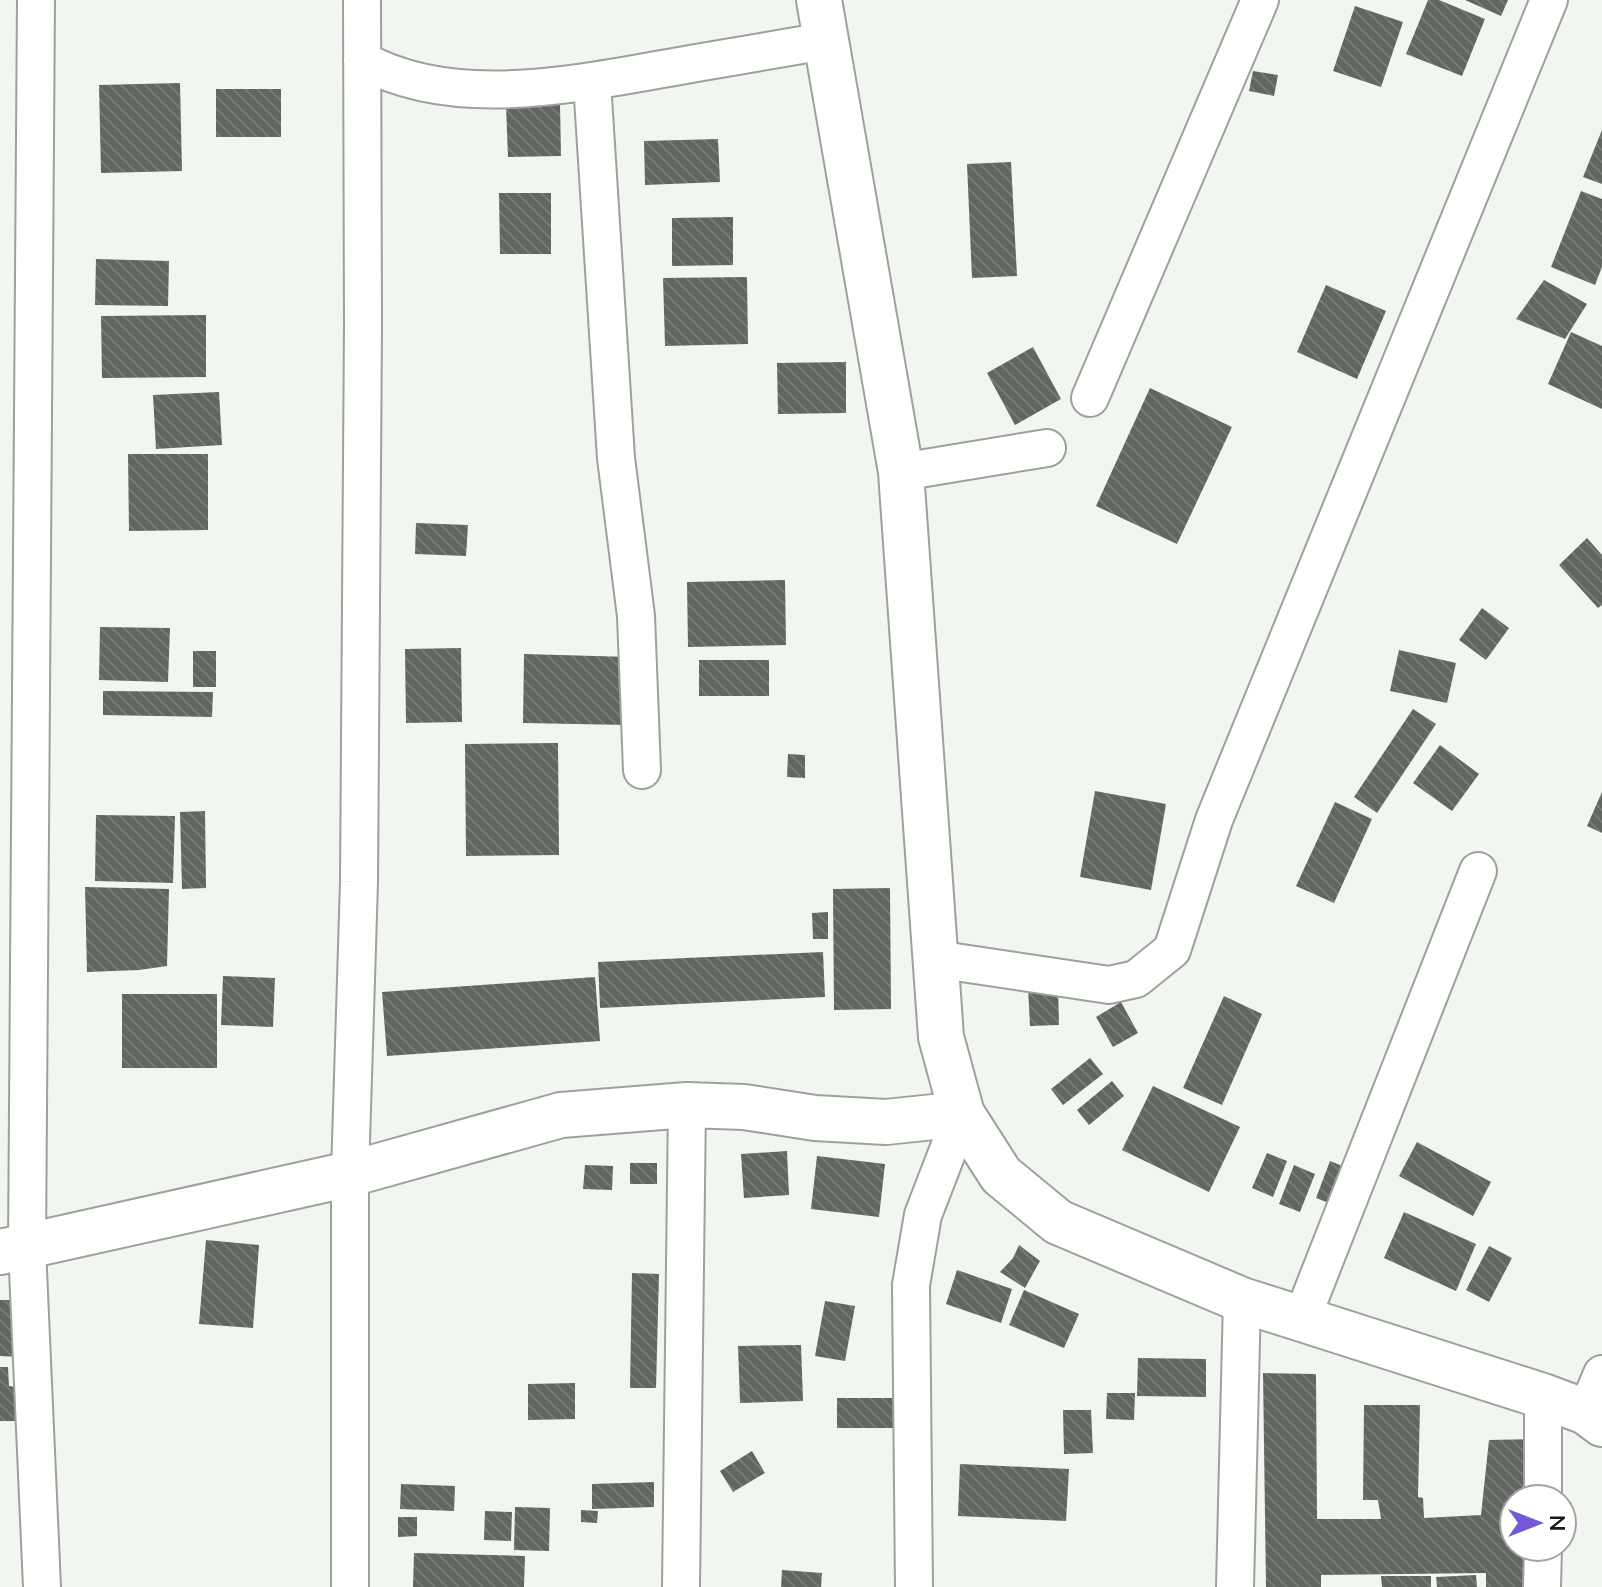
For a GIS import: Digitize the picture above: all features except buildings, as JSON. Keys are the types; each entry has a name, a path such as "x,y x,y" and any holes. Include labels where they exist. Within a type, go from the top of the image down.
{"main road":[{"path":"822,20 901,472 941,1037 962,1114 1001,1175 1058,1222 1242,1300 1543,1396 1597,1404"},
{"path":"13,1250 350,1174 561,1115 687,1105 744,1107 815,1118 886,1122 962,1114"}],"street":[{"path":"36,0 13,1250 42,1587"},
{"path":"350,1587 350,1174 359,882 362,0"},
{"path":"1090,398 1260,0"},
{"path":"935,959 1109,985 1136,979 1172,950 1214,820 1549,0"},
{"path":"362,60 386,73 438,85 481,90 592,82 822,20"},
{"path":"592,82 616,458 636,616 642,770"},
{"path":"901,472 1047,448"},
{"path":"1302,1318 1478,871"},
{"path":"681,1587 687,1105"},
{"path":"914,1587 911,1285 923,1215 962,1114"},
{"path":"1235,1587 1242,1300"},
{"path":"1543,1396 1543,1483"},
{"path":"1542,1587 1543,1563"}]}
